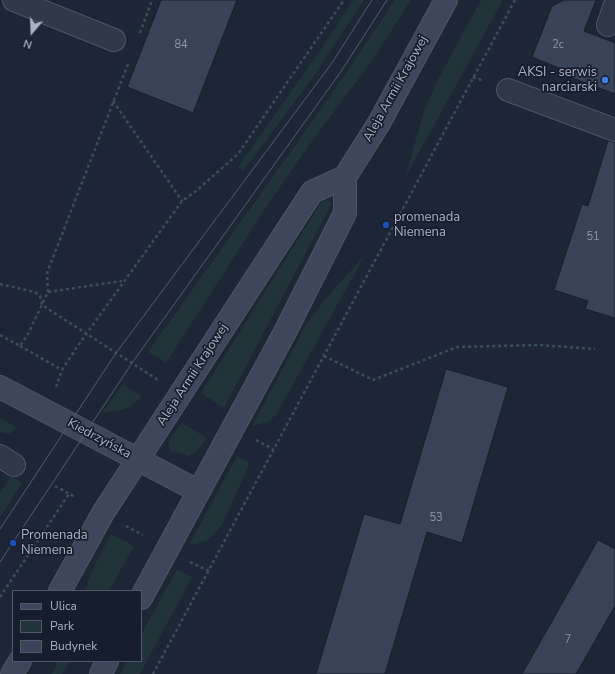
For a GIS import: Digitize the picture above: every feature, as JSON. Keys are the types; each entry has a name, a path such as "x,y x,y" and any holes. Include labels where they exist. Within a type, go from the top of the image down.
{"main road":[{"name":"Aleja Armii Krajowej","path":"61,590 103,513 312,192 346,177 379,123 446,0"},
{"path":"142,596 284,334 346,213 346,177"},
{"name":"Kiedrzyńska","path":"0,387 198,491"},
{"path":"12,674 19,662"},
{"path":"100,674 106,662"}],"street":[{"path":"14,0 114,40"},
{"path":"508,90 615,130"}],"path":[{"path":"138,36 152,0"},
{"path":"55,390 62,370 86,334 182,201 196,191 238,154 344,0"},
{"path":"153,674 515,0"},
{"path":"20,346 48,292 47,273 130,58"},
{"path":"113,101 182,201"},
{"path":"48,292 123,281"},
{"path":"0,284 35,292 40,296 42,305 154,377"},
{"path":"0,335 62,370"},
{"path":"324,356 373,380 457,347 540,345 594,349"},
{"path":"254,438 274,449"},
{"path":"55,486 75,497"},
{"path":"0,597 69,494"},
{"path":"125,525 142,535"},
{"path":"189,561 209,572"}],"green space":[{"path":"353,0 364,0 318,70 243,171 238,167 326,42"},
{"path":"395,0 411,0 369,65 307,148 265,209 166,363 148,352 333,92"},
{"path":"481,0 503,0 405,178 424,111 437,81"},
{"path":"324,198 332,203 224,408 201,393"},
{"path":"365,255 276,415 268,422 252,426 306,325 326,298"},
{"path":"123,384 142,397 131,406 123,410 103,412"},
{"path":"0,418 16,427 10,434 0,432"},
{"path":"182,423 207,438 198,450 188,456 171,451 168,446 169,441"},
{"path":"237,456 250,463 222,525 207,541 189,545"},
{"path":"11,476 22,483 0,517 0,493"},
{"path":"111,534 134,546 110,590 85,590 93,568"},
{"path":"177,569 192,577 140,674 120,674 126,662 142,662 142,633"},
{"path":"58,662 69,662 62,674 52,674"}],"building":[{"path":"161,0 237,0 193,113 127,87"},
{"path":"564,0 596,0 584,31 615,43 615,94 562,74 564,70 532,57 552,6"},
{"path":"608,141 615,142 615,318 585,309 588,301 554,290 582,204 588,206"},
{"path":"446,369 508,387 462,543 427,532 385,674 316,674 364,514 400,524"},
{"path":"598,540 615,549 615,606 576,674 522,674"}],"tram line":[{"path":"0,529 116,353 332,63 372,0"},
{"path":"0,562 132,363 342,70 387,0"}],"place":[{"name":"AKSI - serwis narciarski","path":"605,80"},
{"name":"promenada Niemena","path":"386,225"},
{"name":"Promenada Niemena","path":"13,543"}]}
